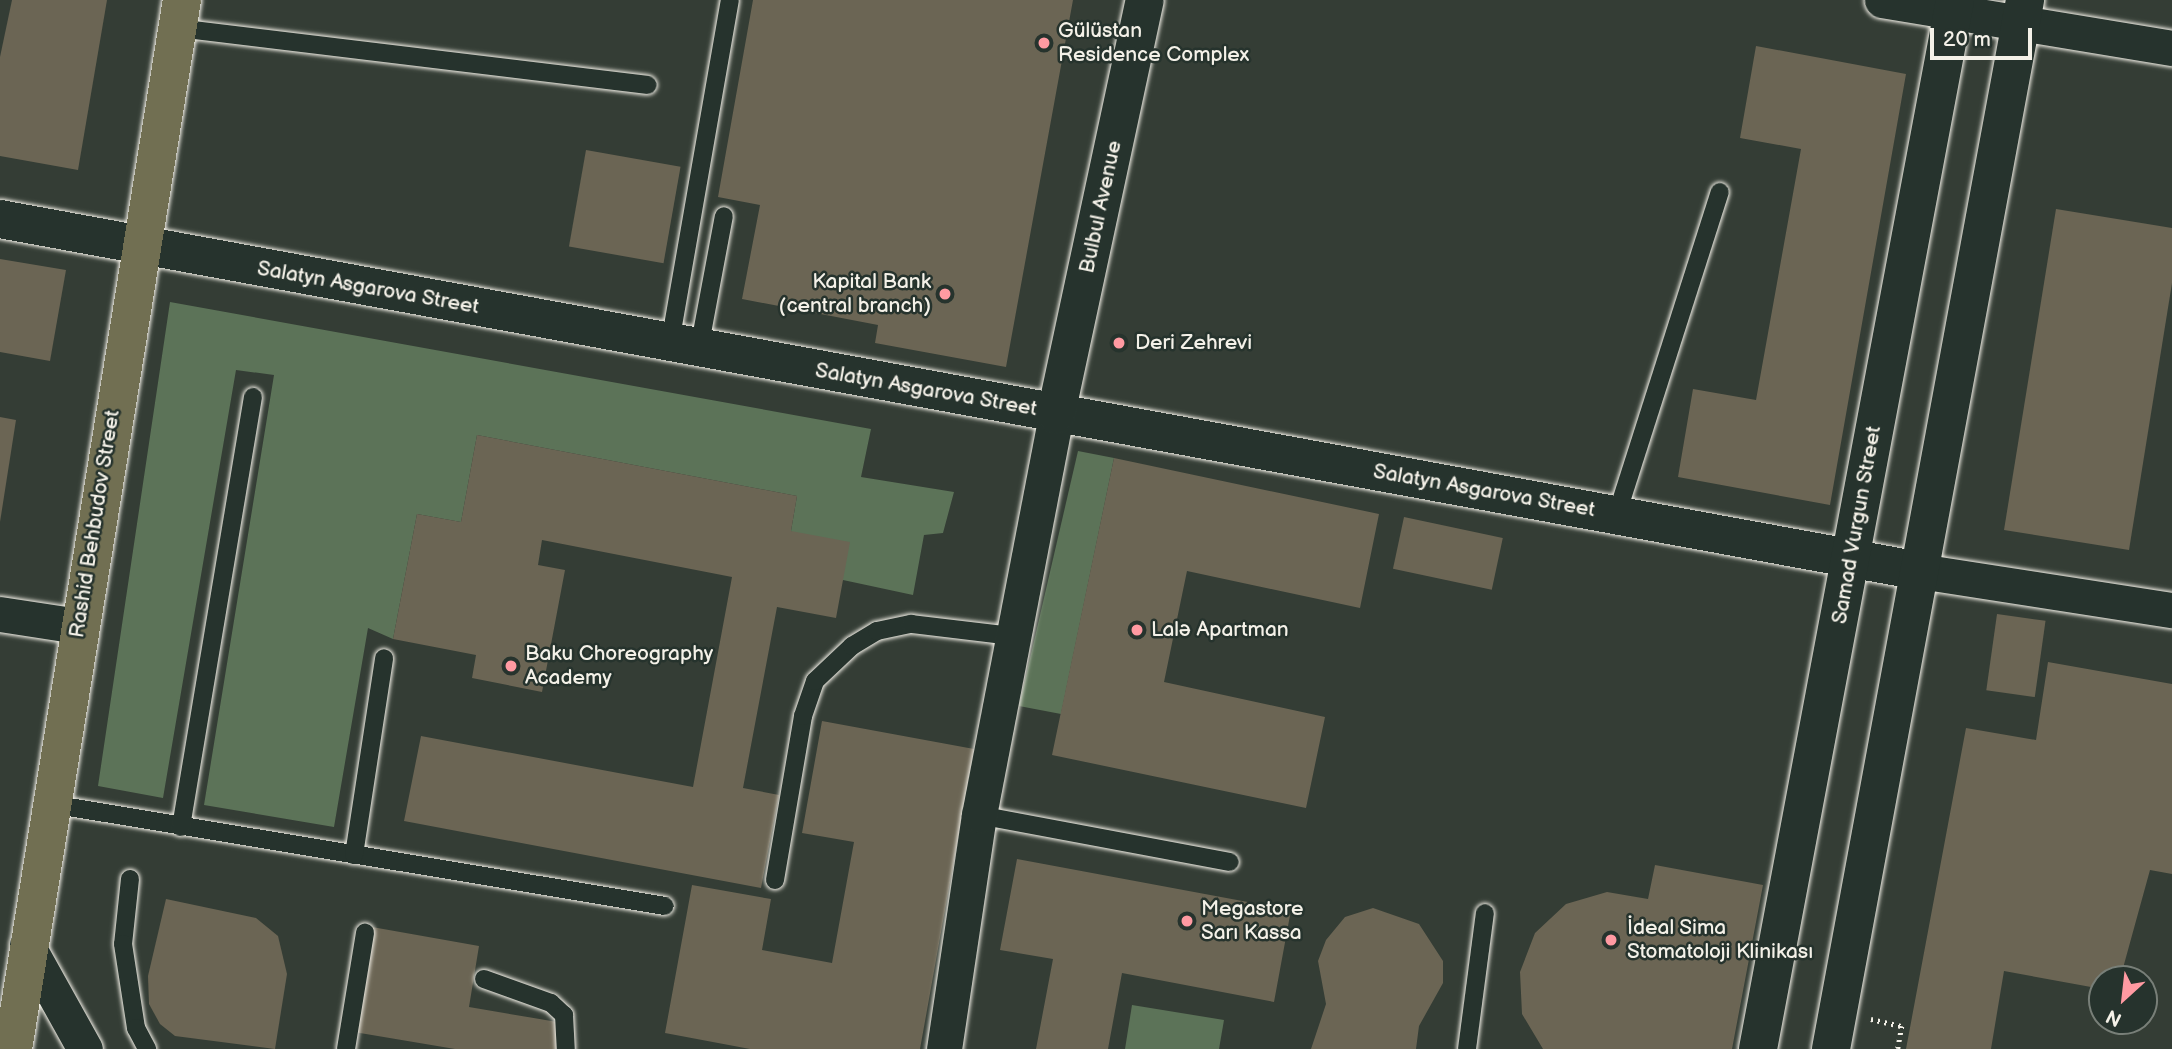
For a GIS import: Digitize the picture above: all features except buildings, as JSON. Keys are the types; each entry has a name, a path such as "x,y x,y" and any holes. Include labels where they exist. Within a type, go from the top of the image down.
{"main road":[{"name":"Bulbul Avenue","path":"1056,414 1145,0"},
{"name":"Samad Vurgun Street","path":"1758,1049 1954,6"},
{"path":"1832,1049 2022,12"},
{"name":"Rashid Behbudov Street","path":"13,1049 27,945 139,246 180,14"},
{"name":"Salatyn Asgarova Street","path":"0,219 1919,570"}],"street":[{"path":"1882,0 2022,12 2172,48"},
{"path":"944,1049 979,815 1011,636 1056,414"},
{"path":"1919,570 2172,610"},
{"path":"0,614 78,626"},
{"path":"27,945 85,1049"}],"lane":[{"path":"685,346 730,0"},
{"path":"180,14 648,85"},
{"path":"1617,514 1720,192"},
{"path":"685,346 724,216"},
{"path":"181,827 253,397"},
{"path":"775,880 803,716 816,681 877,631 911,624 1011,636"},
{"path":"354,855 384,658"},
{"path":"51,804 665,906"},
{"path":"979,815 1230,862"},
{"path":"130,879 123,944 136,1028 147,1049"},
{"path":"1466,1049 1485,913"},
{"path":"346,1049 365,933"},
{"path":"484,979 551,1003 564,1015 566,1049"}],"path":[{"path":"1898,1049 1902,1026"}],"green space":[{"path":"170,302 871,429 861,477 954,492 943,533 924,535 913,595 843,580 791,531 797,496 477,435 461,522 417,514 393,639 368,628 334,827 204,805 274,375 236,370 163,798 98,786"},
{"path":"1078,451 1114,458 1061,714 1019,706"},
{"path":"1132,1005 1224,1020 1219,1049 1125,1049"}],"place":[{"name":"Gülüstan Residence Complex","path":"1044,43"},
{"name":"Kapital Bank (central branch)","path":"945,294"},
{"name":"Deri Zehrevi","path":"1119,343"},
{"name":"Lalә Apartman","path":"1137,630"},
{"name":"Baku Choreography Academy","path":"511,666"},
{"name":"Megastore Sarı Kassa","path":"1187,921"},
{"name":"İdeal Sima Stomatoloji Klinikası","path":"1611,940"}]}
